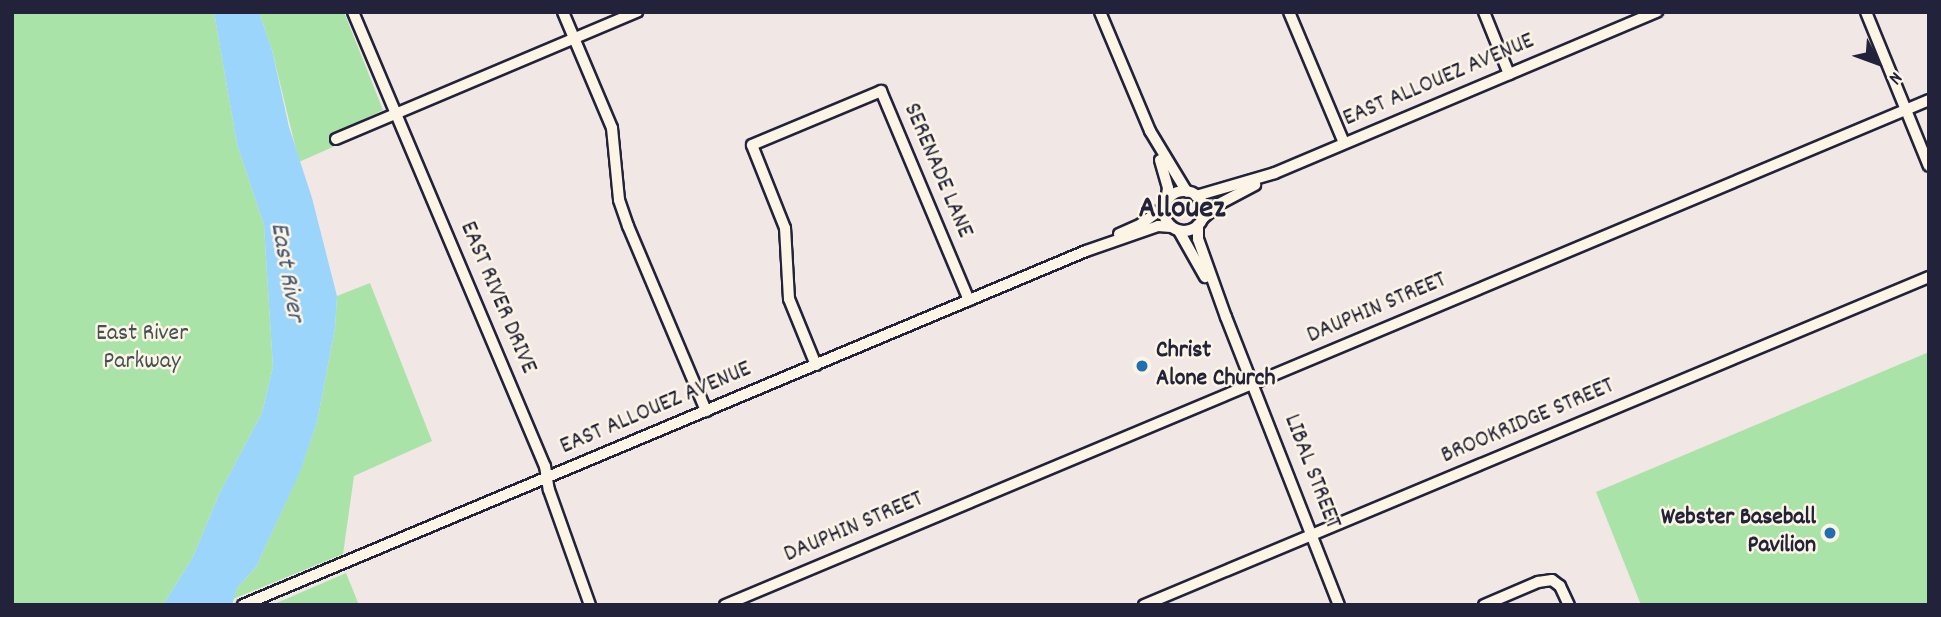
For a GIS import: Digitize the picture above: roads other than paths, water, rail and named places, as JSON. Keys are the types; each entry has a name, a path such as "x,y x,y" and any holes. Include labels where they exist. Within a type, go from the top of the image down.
{"street":[{"name":"EAST RIVER DRIVE","path":"353,12 545,466 545,478 590,605"},
{"path":"563,12 612,128 619,200 628,226 706,411"},
{"path":"336,139 637,12"},
{"path":"1100,12 1150,131 1168,188 1165,218 1175,229 1200,222 1203,206 1191,194 1150,131"},
{"path":"1289,12 1343,144"},
{"path":"1484,12 1509,74"},
{"name":"EAST ALLOUEZ AVENUE","path":"1200,222 1219,204 1275,173 1657,12"},
{"path":"1866,12 1929,166"},
{"name":"SERENADE LANE","path":"816,365 789,299 785,228 752,145 881,91 969,300"},
{"name":"DAUPHIN STREET","path":"725,605 1929,100"},
{"name":"EAST ALLOUEZ AVENUE","path":"1191,194 1275,173"},
{"path":"1165,204 1175,193 1191,194"},
{"name":"EAST ALLOUEZ AVENUE","path":"1086,251 1141,223 1165,204"},
{"name":"LIBAL STREET","path":"1200,222 1198,239 1226,317 1339,605"},
{"name":"EAST ALLOUEZ AVENUE","path":"243,605 1086,251 1158,226 1175,229"},
{"name":"LIBAL STREET","path":"1175,229 1226,317"},
{"name":"BROOKRIDGE STREET","path":"1144,605 1929,277"},
{"path":"1484,605 1538,582 1552,580 1560,586 1569,605"}],"water":[{"name":"East River","path":"214,12 259,12 272,50 289,127 312,198 337,296 335,328 317,422 300,472 256,567 237,588 232,605 163,605 193,557 220,492 262,413 273,367 264,225 237,144"}],"place":[{"name":"Christ Alone Church","path":"1142,366"},
{"name":"Webster Baseball Pavilion","path":"1830,533"}],"district":[{"name":"Allouez","path":"1182,210"}],"park label":[{"name":"East River Parkway","path":"142,349"}]}
